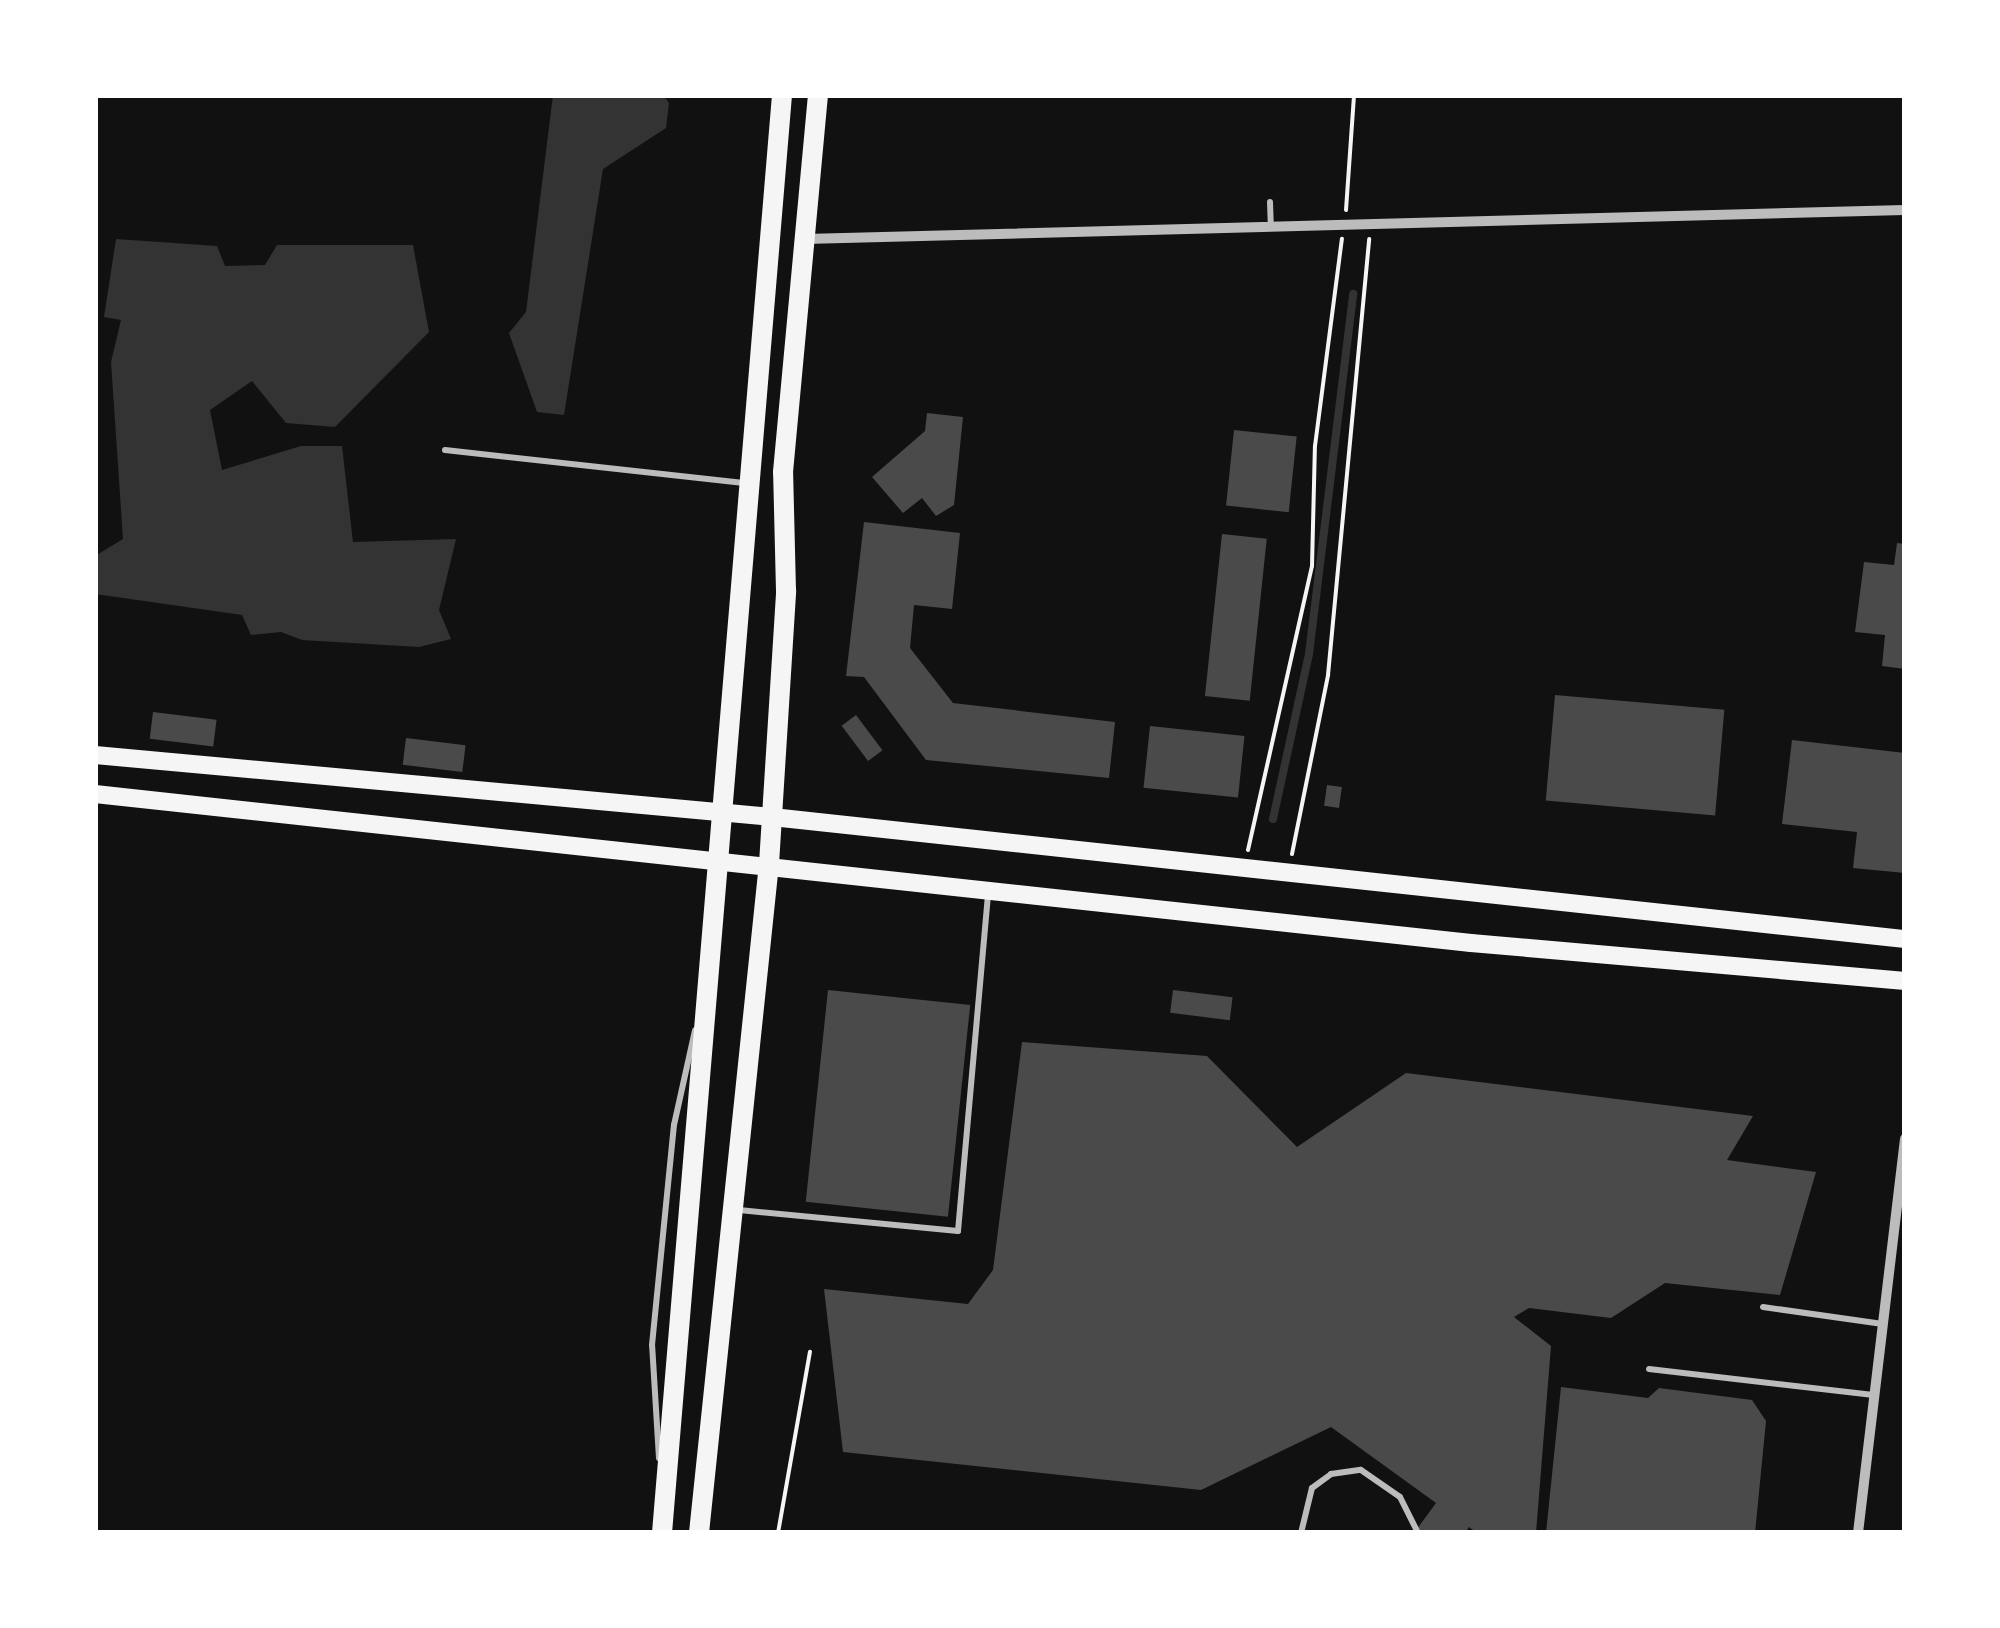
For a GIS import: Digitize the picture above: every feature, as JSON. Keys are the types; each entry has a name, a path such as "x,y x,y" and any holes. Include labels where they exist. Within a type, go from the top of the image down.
{"main road":[{"path":"663,1523 782,95"},
{"path":"700,1533 772,817 786,591 783,472 818,95"},
{"path":"95,756 772,817 1905,939"},
{"path":"95,794 1471,943 1905,980"}],"street":[{"path":"804,240 1905,210"},
{"path":"1858,1533 1905,1139"}],"lane":[{"path":"1270,202 1271,228"},
{"path":"445,450 748,483"},
{"path":"733,1210 958,1231 989,889"},
{"path":"1763,1307 1882,1324"},
{"path":"1649,1369 1874,1395"},
{"path":"1300,1533 1312,1488 1331,1474 1361,1470 1400,1497 1418,1533"}],"path":[{"path":"1246,868 1312,566 1315,446 1344,227 1354,95"},
{"path":"1288,873 1328,675 1370,226"},
{"path":"778,1533 810,1352"}],"shaded area":[{"path":"553,95 663,95 669,103 666,128 603,169 564,415 537,412 509,333 526,312"},
{"path":"116,239 217,246 225,266 265,265 277,245 413,245 429,332 335,427 286,423 252,381 210,410 222,470 301,446 342,446 353,542 456,539 439,610 451,639 419,647 302,640 281,632 251,635 242,615 95,594 95,556 123,539 111,362 121,320 104,317"}],"building":[{"path":"927,413 963,417 954,505 936,516 922,498 903,513 872,477 925,431"},
{"path":"1234,430 1297,437 1289,512 1226,506"},
{"path":"864,522 960,533 952,609 914,605 910,648 953,703 1115,722 1109,778 926,760 864,677 846,676"},
{"path":"1222,534 1267,539 1250,701 1205,696"},
{"path":"1897,543 1905,544 1905,669 1882,666 1885,635 1855,632 1864,562 1894,565"},
{"path":"1555,695 1724,710 1715,815 1546,801"},
{"path":"153,712 217,720 213,747 150,739"},
{"path":"856,715 882,750 868,761 842,726"},
{"path":"1150,726 1244,736 1238,798 1144,788"},
{"path":"406,738 466,745 462,772 403,765"},
{"path":"1792,740 1905,753 1905,873 1853,868 1857,832 1782,824"},
{"path":"1327,785 1342,787 1339,808 1324,806"},
{"path":"828,990 970,1005 948,1217 806,1202"},
{"path":"1173,990 1233,997 1230,1020 1170,1013"},
{"path":"1022,1042 1207,1056 1297,1147 1406,1073 1753,1116 1727,1160 1816,1172 1780,1295 1665,1283 1611,1318 1529,1308 1514,1317 1551,1346 1536,1533 1477,1533 1469,1527 1465,1533 1414,1533 1436,1503 1331,1427 1201,1490 843,1452 824,1289 968,1304 993,1270"},
{"path":"1561,1387 1648,1398 1659,1388 1752,1400 1766,1421 1755,1533 1546,1533"}],"waterway":[{"path":"1273,819 1309,654 1353,294"}]}
